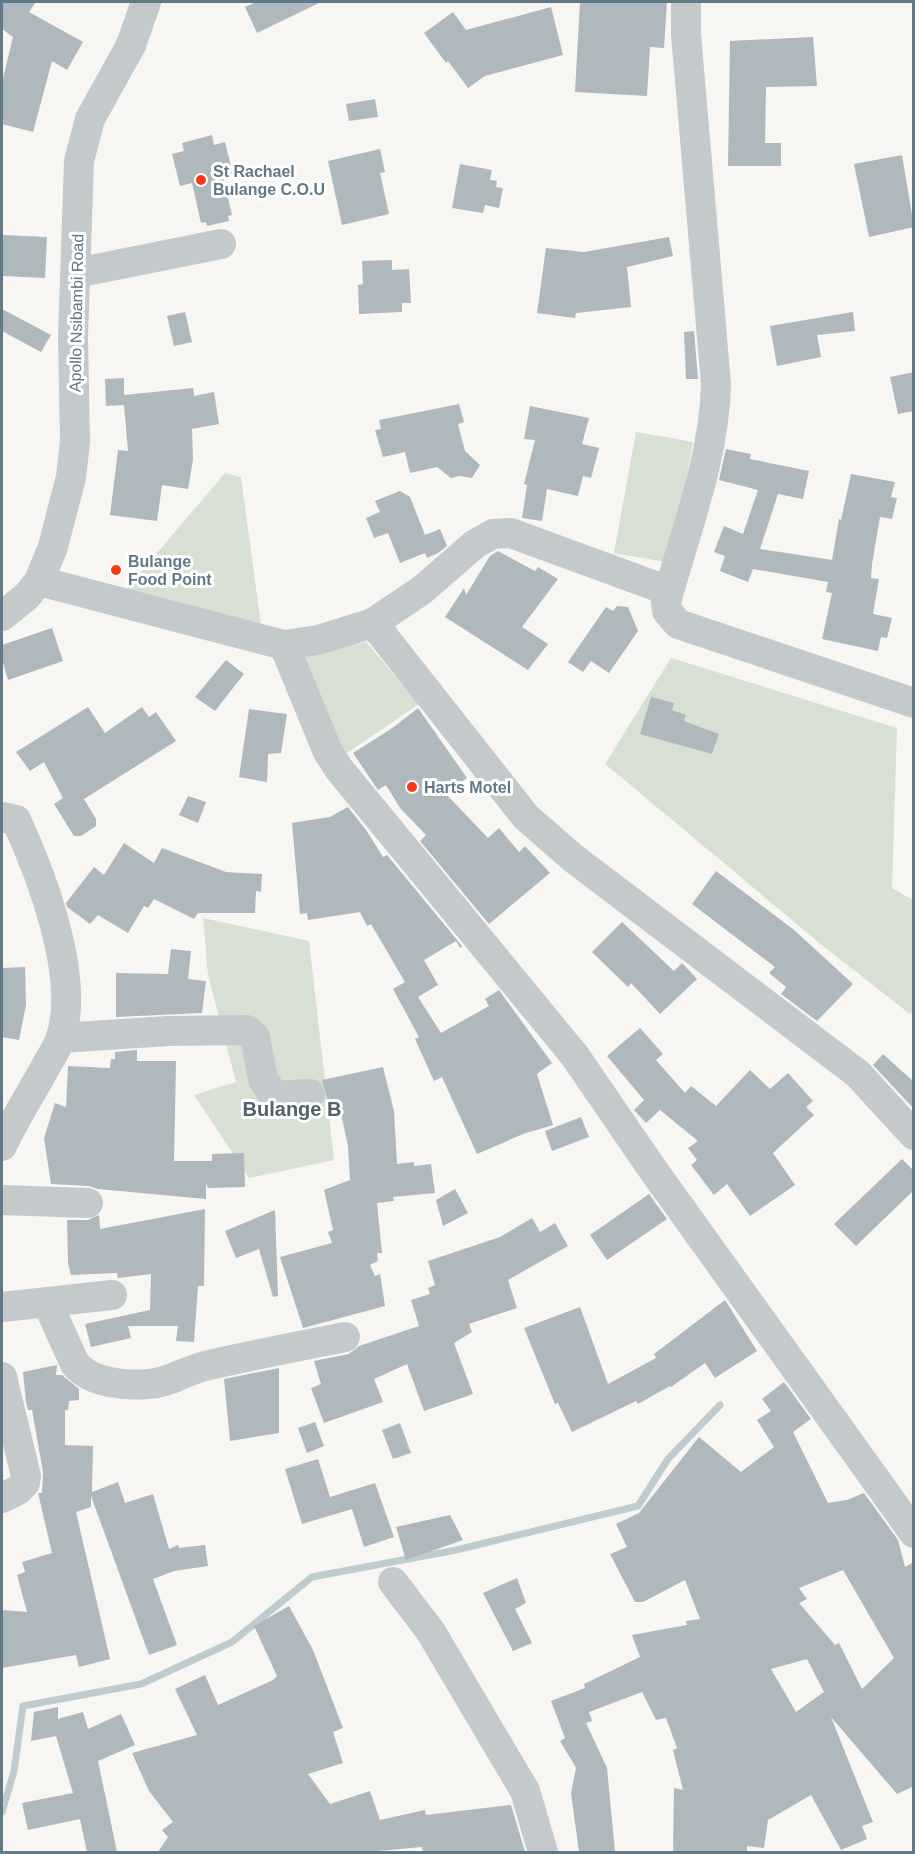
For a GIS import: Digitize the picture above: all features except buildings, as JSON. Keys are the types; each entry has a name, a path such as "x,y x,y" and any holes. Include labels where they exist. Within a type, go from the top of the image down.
{"street":[{"name":"Apollo Nsibambi Road","path":"2,616 27,596 39,581 53,547 71,477 75,442 73,337 79,161 90,119 131,45 146,2"},
{"path":"686,2 686,34 716,404 715,423 692,522 669,591 667,611 678,624 914,703"},
{"path":"76,273 221,244"},
{"path":"39,581 284,645 318,640 373,623 422,590 475,544 493,534 511,533 669,591"},
{"path":"373,623 526,817 573,858 858,1074 914,1135"},
{"path":"284,645 328,752 339,769 575,1056 651,1167 914,1533"},
{"path":"2,817 16,820 24,839 64,961 68,996 61,1038 2,1146"},
{"path":"61,1038 168,1031 247,1030 255,1037 263,1079 274,1096 310,1094"},
{"path":"2,1200 88,1203"},
{"path":"2,1307 112,1295"},
{"path":"47,1302 75,1364 81,1371 103,1380 147,1385 169,1381 202,1366 345,1337"},
{"path":"2,1377 26,1476 25,1483 18,1490 2,1498"},
{"path":"393,1582 431,1632 525,1791 543,1852"}],"shaded area":[{"path":"636,432 693,442 671,563 614,553"},
{"path":"225,473 241,477 261,625 123,593"},
{"path":"366,642 419,704 347,753 331,733 294,658"},
{"path":"671,658 897,728 892,888 913,900 914,1009 910,1014 828,950 605,764"},
{"path":"203,918 309,941 334,1160 249,1178 194,1095 236,1082 208,975"}],"waterway":[{"path":"2,1812 14,1771 23,1706 141,1684 232,1642 312,1577 456,1550 638,1506 668,1459 720,1405"}],"place":[{"name":"St Rachael Bulange C.O.U","path":"201,180"},
{"name":"Bulange Food Point","path":"116,570"},
{"name":"Harts Motel","path":"412,787"}],"district":[{"name":"Bulange B","path":"292,1109"}]}
